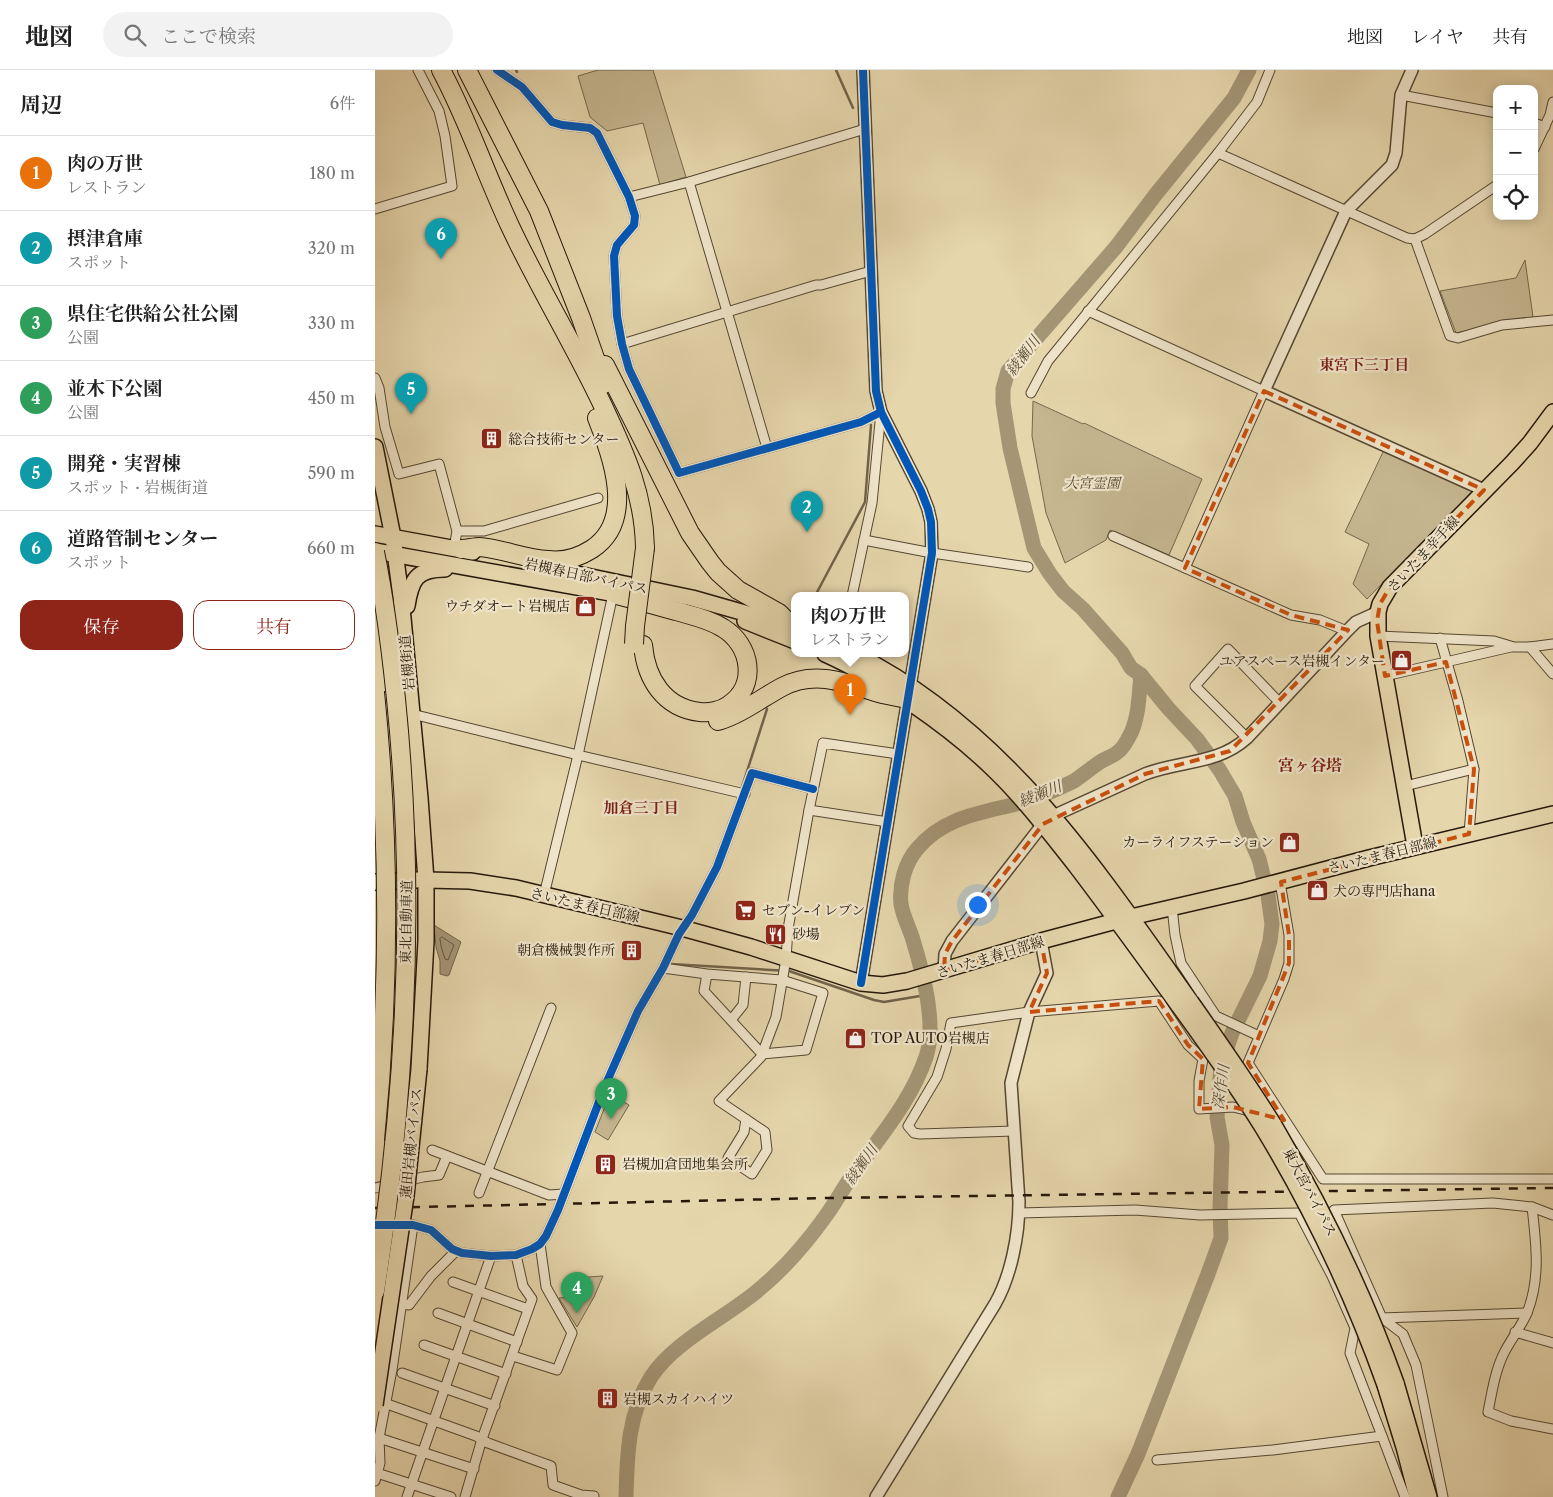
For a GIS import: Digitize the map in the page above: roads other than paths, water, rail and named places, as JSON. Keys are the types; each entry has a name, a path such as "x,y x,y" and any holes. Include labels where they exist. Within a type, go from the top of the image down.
{"highway":[{"path":"441,70 510,225 541,289 592,382 629,462 641,506 649,549"},
{"path":"451,70 466,108 479,152"},
{"path":"467,70 539,211 581,318 599,375 626,430 644,479 654,522 649,549 635,626 647,669 657,689 670,701 686,709 702,712 722,709 734,700 745,683 748,667 743,649 725,629 694,615 615,594"},
{"path":"581,318 663,482 699,548 728,582 752,599 779,613 791,627"},
{"path":"457,549 479,547 535,559 571,559 595,546 610,529 614,520 617,495 612,464 605,440 563,329"},
{"name":"東北自動車道","path":"375,543 387,630 403,779 407,906 404,1017 397,1123 389,1196 375,1291"},
{"path":"639,644 638,672 649,695 668,713 693,721 716,722 730,717 784,686 811,679 836,679 877,692 907,695"},
{"name":"東北自動車道","path":"375,692 387,864 387,936 385,1014 375,1140"}],"main road":[{"name":"さいたま幸手線","path":"1415,846 1378,636 1378,612 1385,595 1396,580 1530,443 1553,412"},
{"name":"岩槻街道","path":"375,447 396,556 420,798 426,880"},
{"name":"岩槻春日部バイパス","path":"375,534 693,598 791,630"},
{"name":"岩槻春日部バイパス","path":"376,555 396,556 615,594 723,614 753,624 791,630"},
{"path":"404,628 411,584 422,572 431,569 453,570 526,578"},
{"path":"831,657 907,695"},
{"path":"859,657 973,750 1009,776 1044,816 1124,919"},
{"name":"さいたま春日部線","path":"375,882 451,880 494,884 683,928 751,947 784,970 861,983 883,984 907,982 1041,941 1124,919 1278,883 1415,846 1553,814"},
{"name":"蓮田岩槻バイパス","path":"375,1405 406,1196 419,1069 426,940 426,880"},
{"name":"東大宮バイパス","path":"1124,919 1185,1004 1263,1128 1310,1211 1390,1384 1429,1497"},
{"name":"東大宮バイパス","path":"1390,1384 1417,1497"}],"street":[{"path":"375,209 452,186 445,136 439,111 418,70"},
{"path":"497,70 522,88 552,122 562,126 590,128 597,133 629,198 635,216 634,225 617,246 614,256 617,316 622,344 629,369 679,473 861,422 881,412"},
{"path":"861,983 889,822 907,695 932,553 931,522 921,491 881,412 876,391 863,70"},
{"path":"1031,393 1048,361 1218,153 1257,102 1270,70"},
{"path":"1185,568 1346,211 1392,165 1396,153 1401,95 1412,70"},
{"path":"1401,95 1493,113"},
{"path":"1538,140 1552,115 1553,102"},
{"path":"1538,124 1545,127"},
{"path":"629,198 865,129"},
{"path":"1218,153 1407,238 1415,239 1425,234 1493,188"},
{"path":"689,182 767,448"},
{"path":"1415,239 1450,336 1458,338 1502,325 1553,320"},
{"path":"622,344 816,285 821,286 871,271"},
{"path":"1088,311 1485,490"},
{"path":"375,378 379,388 385,427 399,474 439,464 457,531 457,549"},
{"path":"853,592 872,503 881,412"},
{"path":"457,531 484,531 598,498"},
{"path":"1113,536 1291,615 1320,620 1347,631"},
{"path":"864,540 932,553 1028,567"},
{"path":"544,896 615,594"},
{"path":"939,972 952,941 1044,816 1155,770 1223,754 1239,745 1356,622 1378,612"},
{"path":"1378,636 1494,641 1514,647"},
{"path":"1440,638 1458,701 1474,769 1469,834"},
{"path":"1385,676 1514,647 1553,644"},
{"path":"1529,647 1553,674"},
{"path":"1247,738 1195,686 1228,649 1280,703"},
{"path":"412,714 745,794"},
{"path":"746,1119 744,1132 728,1158 752,1174 767,1150 765,1132 746,1119 719,1101 762,1054 776,1017 809,810 823,743 899,754"},
{"path":"1405,786 1474,769"},
{"path":"375,1225 413,1225 431,1230 457,1251 491,1256 516,1255 540,1244 546,1236 564,1194 605,1086 638,1011 717,867 752,773 813,789"},
{"path":"809,810 889,822"},
{"path":"1278,883 1289,934 1289,963 1284,980 1248,1063 1323,1179 1553,1179"},
{"path":"1172,907 1181,963 1216,1016 1259,1036"},
{"path":"876,1497 1003,1289 1008,1277 1019,1213 1019,1186 1011,1083 1029,1012 1047,973 1041,941"},
{"path":"663,968 746,977 784,970 823,994 806,1050 762,1054"},
{"path":"707,974 705,991 762,1054"},
{"path":"731,1020 743,1005 746,977"},
{"path":"1014,1131 920,1134 914,1133 908,1126 937,1077 946,1049 951,1022 1029,1012 1159,1001 1188,1045 1203,1060 1199,1081 1199,1109 1233,1107 1284,1120"},
{"path":"479,1193 551,1008"},
{"path":"432,1150 549,1194 564,1194"},
{"path":"375,1188 423,1176 439,1175 447,1156"},
{"path":"1443,1497 1416,1365 1403,1334 1382,1318 1334,1210 1493,1203 1532,1207 1553,1215"},
{"path":"1532,1207 1537,1258 1535,1283 1527,1313 1497,1368 1488,1412 1511,1421 1553,1429"},
{"path":"1019,1213 1135,1210 1207,1215 1299,1213 1332,1276 1355,1328 1349,1353 1383,1436 1405,1497"},
{"path":"413,1225 392,1370 379,1438 380,1463 376,1477 412,1483 451,1497"},
{"path":"513,1356 557,1370 572,1333 546,1286 540,1244"},
{"path":"401,1304 409,1304 431,1276 457,1251"},
{"path":"465,1497 482,1439 513,1356 531,1299 523,1286 516,1255"},
{"path":"407,1497 491,1256"},
{"path":"1332,1276 1361,1271"},
{"path":"453,1282 528,1309"},
{"path":"438,1313 517,1342"},
{"path":"1355,1328 1382,1318 1527,1313"},
{"path":"1515,1332 1553,1343"},
{"path":"424,1344 506,1374"},
{"path":"402,1373 495,1406"},
{"path":"390,1405 551,1466 553,1485 581,1495 594,1497"},
{"path":"1157,1460 1273,1450 1383,1436"},
{"path":"379,1438 473,1469"}],"water":[{"path":"434,925 461,942 447,976 440,974 440,961 436,947"}],"waterway":[{"path":"836,70 853,108"},
{"name":"深作川","path":"1118,1497 1138,1454 1221,1238 1222,1145 1217,1117 1221,1066 1232,1033 1260,976 1270,941 1272,924 1268,895 1259,859 1243,822 1235,796 1219,769 1197,739 1141,675 1131,668 1122,653 1083,609 1063,591 1034,548 1010,448 1003,403 1003,389 1008,371 1116,247 1156,194 1234,98 1249,70"},
{"path":"817,592 865,502 871,425"},
{"name":"綾瀬川","path":"626,1497 628,1450 633,1420 643,1391 651,1377 672,1353 756,1292 793,1257 825,1217 851,1177 895,1117 920,1073 929,1044 930,1029 927,998 921,968 901,904 901,889 909,861 926,839 947,825 971,815 1016,804 1050,792 1074,781 1100,762 1117,753 1126,743 1134,726 1141,675"},
{"path":"742,787 767,709"},
{"path":"671,964 789,971 884,1002 926,995"}],"railway":[{"path":"375,1208 825,1198 1553,1188"}],"place":[{"name":"道路管制センター","path":"441,259"},
{"name":"開発・実習棟","path":"411,414"},
{"name":"総合技術センター","path":"492,439"},
{"name":"摂津倉庫","path":"807,532"},
{"name":"ウチダオート岩槻店","path":"586,606"},
{"name":"ユアスペース岩槻インター","path":"1401,661"},
{"name":"肉の万世","path":"850,715"},
{"name":"カーライフステーション","path":"1290,842"},
{"name":"犬の専門店hana","path":"1317,891"},
{"name":"セブン-イレブン","path":"746,910"},
{"name":"砂場","path":"776,934"},
{"name":"朝倉機械製作所","path":"631,950"},
{"name":"TOP AUTO岩槻店","path":"855,1038"},
{"name":"県住宅供給公社公園","path":"611,1119"},
{"name":"岩槻加倉団地集会所","path":"606,1164"},
{"name":"並木下公園","path":"577,1313"},
{"name":"岩槻スカイハイツ","path":"607,1399"}],"district":[{"name":"東宮下三丁目","path":"1364,365"},
{"name":"宮ヶ谷塔","path":"1310,765"},
{"name":"加倉三丁目","path":"641,808"}],"park label":[{"name":"大宮霊園","path":"1092,483"}]}
